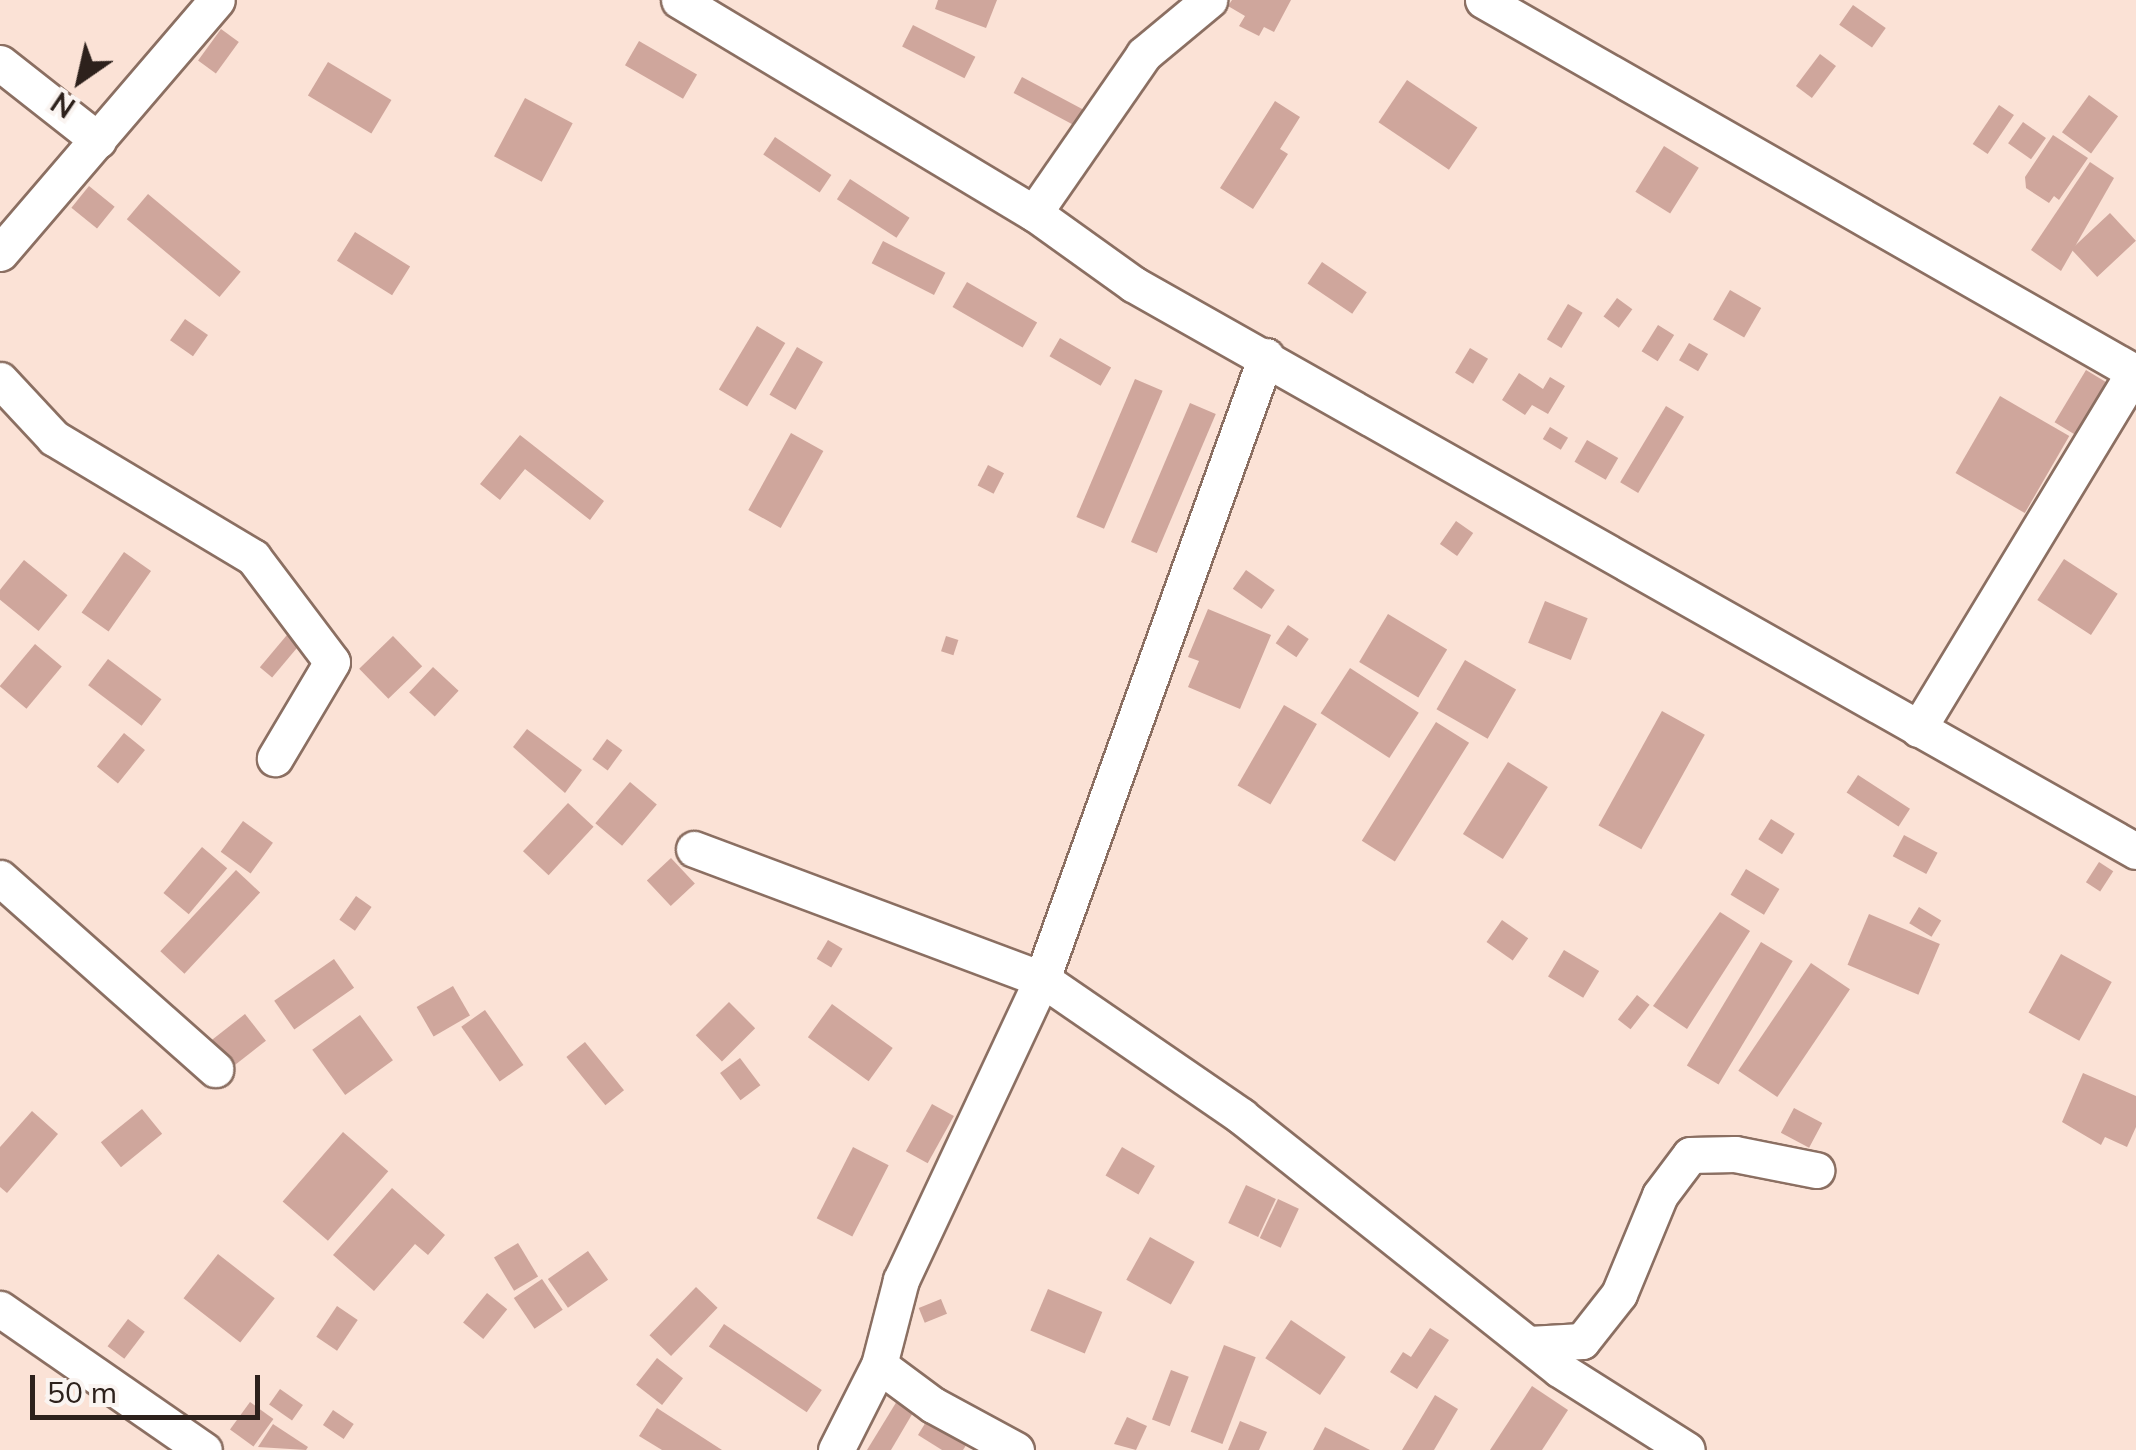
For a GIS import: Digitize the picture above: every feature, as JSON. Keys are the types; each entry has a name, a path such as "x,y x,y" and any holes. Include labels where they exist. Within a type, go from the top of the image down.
{"street":[{"path":"0,253 217,0"},
{"path":"679,0 1034,213 1133,284 2136,851"},
{"path":"1034,213 1144,54 1209,0"},
{"path":"1483,0 1526,11 2135,372 1918,729"},
{"path":"0,64 98,140"},
{"path":"836,1450 879,1365 902,1280 1042,979 1266,356"},
{"path":"0,380 54,438 253,556 332,662 276,758"},
{"path":"694,849 1042,979 1241,1116 1529,1344 1686,1450"},
{"path":"0,878 215,1069"},
{"path":"1529,1344 1582,1341 1619,1294 1660,1196 1690,1155 1735,1154 1816,1170"},
{"path":"0,1309 204,1450"},
{"path":"879,1365 932,1405 1016,1450"}],"building":[{"path":"938,0 997,0 986,28 935,9"},
{"path":"1232,0 1291,0 1274,32 1264,27 1259,36 1239,26 1245,16 1228,6"},
{"path":"1853,5 1886,28 1872,48 1839,25"},
{"path":"913,25 975,57 964,78 902,46"},
{"path":"221,29 239,42 216,73 198,61"},
{"path":"639,41 697,74 683,99 625,65"},
{"path":"1820,54 1836,66 1812,98 1796,86"},
{"path":"328,62 391,100 371,134 308,95"},
{"path":"1022,77 1087,112 1079,128 1014,93"},
{"path":"1407,80 1477,128 1449,170 1378,122"},
{"path":"2089,95 2118,116 2091,153 2062,132"},
{"path":"525,98 573,123 542,182 494,156"},
{"path":"1275,101 1300,117 1280,149 1288,154 1253,209 1220,188"},
{"path":"1999,105 2014,115 1988,154 1973,144"},
{"path":"2023,122 2046,138 2031,159 2008,143"},
{"path":"2053,135 2088,158 2059,200 2054,196 2049,203 2026,188 2025,177"},
{"path":"775,137 831,175 820,192 763,154"},
{"path":"1664,146 1699,168 1670,214 1635,192"},
{"path":"2090,162 2114,178 2061,271 2031,250"},
{"path":"850,179 910,218 896,238 837,199"},
{"path":"89,186 115,207 97,229 71,208"},
{"path":"148,194 241,272 219,297 127,219"},
{"path":"2110,213 2136,241 2097,277 2071,249"},
{"path":"355,232 410,266 392,295 337,261"},
{"path":"883,241 945,273 934,295 872,263"},
{"path":"1322,262 1367,292 1352,314 1307,284"},
{"path":"967,282 1037,322 1023,348 952,307"},
{"path":"1730,290 1761,308 1744,337 1713,319"},
{"path":"1617,298 1632,309 1619,328 1603,317"},
{"path":"1568,304 1583,313 1561,348 1547,339"},
{"path":"185,319 208,335 193,356 170,340"},
{"path":"1658,325 1674,335 1658,361 1642,351"},
{"path":"757,326 785,343 747,406 719,389"},
{"path":"1060,338 1111,368 1101,386 1050,356"},
{"path":"1689,343 1708,354 1698,371 1679,360"},
{"path":"797,347 823,362 795,410 770,395"},
{"path":"1470,348 1488,359 1473,384 1455,373"},
{"path":"2086,370 2108,383 2077,436 2055,422"},
{"path":"1519,373 1543,389 1550,377 1565,386 1548,414 1532,405 1525,415 1502,400"},
{"path":"1135,379 1163,391 1104,529 1076,517"},
{"path":"2000,396 2069,436 2025,513 1956,473"},
{"path":"1190,403 1216,414 1157,553 1131,542"},
{"path":"1666,406 1684,417 1638,493 1620,482"},
{"path":"1550,427 1568,438 1561,450 1543,439"},
{"path":"791,433 823,451 781,528 748,510"},
{"path":"520,435 604,501 590,520 525,469 500,500 480,484"},
{"path":"1587,440 1618,458 1606,480 1574,462"},
{"path":"988,465 1004,473 994,494 978,485"},
{"path":"1456,521 1473,533 1457,556 1440,544"},
{"path":"124,552 151,571 109,632 82,613"},
{"path":"2064,559 2118,594 2091,635 2037,600"},
{"path":"24,560 68,595 39,631 0,600 0,590"},
{"path":"1246,570 1275,590 1261,609 1233,589"},
{"path":"1545,601 1588,618 1571,660 1528,643"},
{"path":"1208,609 1271,635 1240,709 1188,687 1199,661 1188,657"},
{"path":"1388,614 1447,650 1418,698 1359,662"},
{"path":"1288,625 1309,639 1296,657 1276,643"},
{"path":"292,629 304,639 272,678 260,667"},
{"path":"393,636 422,666 388,699 359,669"},
{"path":"946,636 958,640 953,655 941,651"},
{"path":"35,644 62,666 26,709 0,686"},
{"path":"108,659 162,699 142,726 88,685"},
{"path":"1465,660 1516,689 1488,739 1436,709"},
{"path":"433,667 459,691 435,716 409,693"},
{"path":"1350,668 1419,713 1389,758 1321,713"},
{"path":"1284,705 1317,724 1270,805 1238,786"},
{"path":"1662,711 1705,735 1641,849 1598,826"},
{"path":"1436,722 1469,743 1395,861 1362,841"},
{"path":"527,729 582,770 565,793 513,747"},
{"path":"124,733 145,750 118,783 97,766"},
{"path":"607,739 622,750 608,770 592,759"},
{"path":"1508,762 1548,787 1503,859 1463,834"},
{"path":"1858,775 1910,809 1899,826 1847,793"},
{"path":"630,782 657,804 622,846 595,823"},
{"path":"568,803 594,827 549,875 523,851"},
{"path":"1771,819 1795,834 1782,854 1758,839"},
{"path":"243,821 273,843 251,873 221,852"},
{"path":"1904,835 1938,853 1926,874 1893,856"},
{"path":"202,847 227,868 189,914 163,893"},
{"path":"671,858 695,884 671,906 647,881"},
{"path":"2099,862 2113,871 2100,891 2086,882"},
{"path":"1746,869 1779,889 1764,915 1731,895"},
{"path":"236,870 260,893 184,974 160,951"},
{"path":"356,896 372,907 355,931 339,920"},
{"path":"1919,907 1941,920 1932,937 1909,923"},
{"path":"1720,912 1750,931 1687,1029 1653,1006"},
{"path":"1869,914 1940,944 1918,995 1848,965"},
{"path":"1502,920 1528,938 1513,960 1487,942"},
{"path":"828,940 843,949 831,968 817,959"},
{"path":"1761,942 1793,961 1719,1084 1687,1065"},
{"path":"1564,950 1599,971 1583,998 1548,977"},
{"path":"2061,954 2112,982 2079,1041 2029,1013"},
{"path":"334,959 354,988 294,1030 274,1001"},
{"path":"1811,963 1850,989 1777,1097 1738,1071"},
{"path":"453,986 470,1015 434,1036 417,1007"},
{"path":"1637,995 1650,1005 1631,1029 1618,1019"},
{"path":"729,1002 755,1028 722,1061 696,1035"},
{"path":"832,1004 893,1048 869,1081 808,1037"},
{"path":"485,1010 523,1065 500,1082 461,1027"},
{"path":"245,1014 266,1041 230,1068 210,1042"},
{"path":"360,1015 393,1060 345,1095 312,1050"},
{"path":"585,1042 624,1090 605,1105 566,1057"},
{"path":"740,1058 760,1085 740,1100 720,1073"},
{"path":"2083,1073 2136,1096 2136,1127 2127,1147 2105,1137 2101,1145 2062,1122"},
{"path":"932,1104 954,1116 928,1163 906,1151"},
{"path":"1794,1108 1822,1123 1809,1148 1781,1133"},
{"path":"142,1109 162,1134 121,1167 101,1142"},
{"path":"32,1111 58,1134 7,1193 0,1187 0,1147"},
{"path":"343,1132 388,1171 328,1241 283,1201"},
{"path":"853,1147 889,1165 852,1236 817,1218"},
{"path":"1122,1147 1155,1166 1138,1195 1106,1176"},
{"path":"1246,1185 1276,1199 1258,1237 1228,1223"},
{"path":"392,1188 445,1235 428,1255 415,1244 374,1291 333,1255"},
{"path":"1278,1199 1299,1209 1281,1248 1260,1238"},
{"path":"1150,1237 1195,1262 1171,1305 1126,1280"},
{"path":"518,1243 538,1276 514,1291 494,1257"},
{"path":"588,1251 608,1280 568,1308 548,1279"},
{"path":"218,1254 275,1298 240,1342 184,1298"},
{"path":"542,1279 563,1310 535,1329 514,1298"},
{"path":"696,1287 718,1308 671,1356 649,1335"},
{"path":"1048,1289 1102,1312 1085,1353 1030,1330"},
{"path":"487,1293 507,1309 483,1339 463,1323"},
{"path":"941,1299 947,1314 925,1323 919,1308"},
{"path":"337,1306 358,1320 337,1351 316,1337"},
{"path":"128,1319 145,1332 124,1359 108,1346"},
{"path":"1291,1320 1346,1357 1320,1395 1265,1358"},
{"path":"724,1324 822,1390 807,1412 709,1346"},
{"path":"1430,1328 1449,1340 1417,1389 1390,1372 1403,1352 1411,1357"},
{"path":"1224,1345 1256,1357 1222,1444 1191,1432"},
{"path":"657,1358 683,1378 662,1405 636,1385"},
{"path":"1171,1370 1189,1377 1170,1426 1152,1419"},
{"path":"1532,1386 1568,1410 1542,1450 1490,1450"},
{"path":"280,1389 303,1405 292,1421 269,1405"},
{"path":"1435,1395 1458,1409 1434,1450 1402,1450"},
{"path":"897,1401 914,1411 891,1450 867,1450"},
{"path":"250,1402 273,1419 253,1447 230,1430"},
{"path":"657,1408 722,1450 662,1450 639,1436"},
{"path":"333,1410 354,1424 344,1439 323,1425"},
{"path":"932,1412 972,1436 963,1450 942,1450 918,1435"},
{"path":"1127,1417 1147,1426 1136,1450 1114,1444"},
{"path":"1240,1421 1267,1432 1259,1450 1228,1450"},
{"path":"273,1424 308,1447 306,1450 258,1447"},
{"path":"1325,1427 1370,1450 1313,1450"}]}
